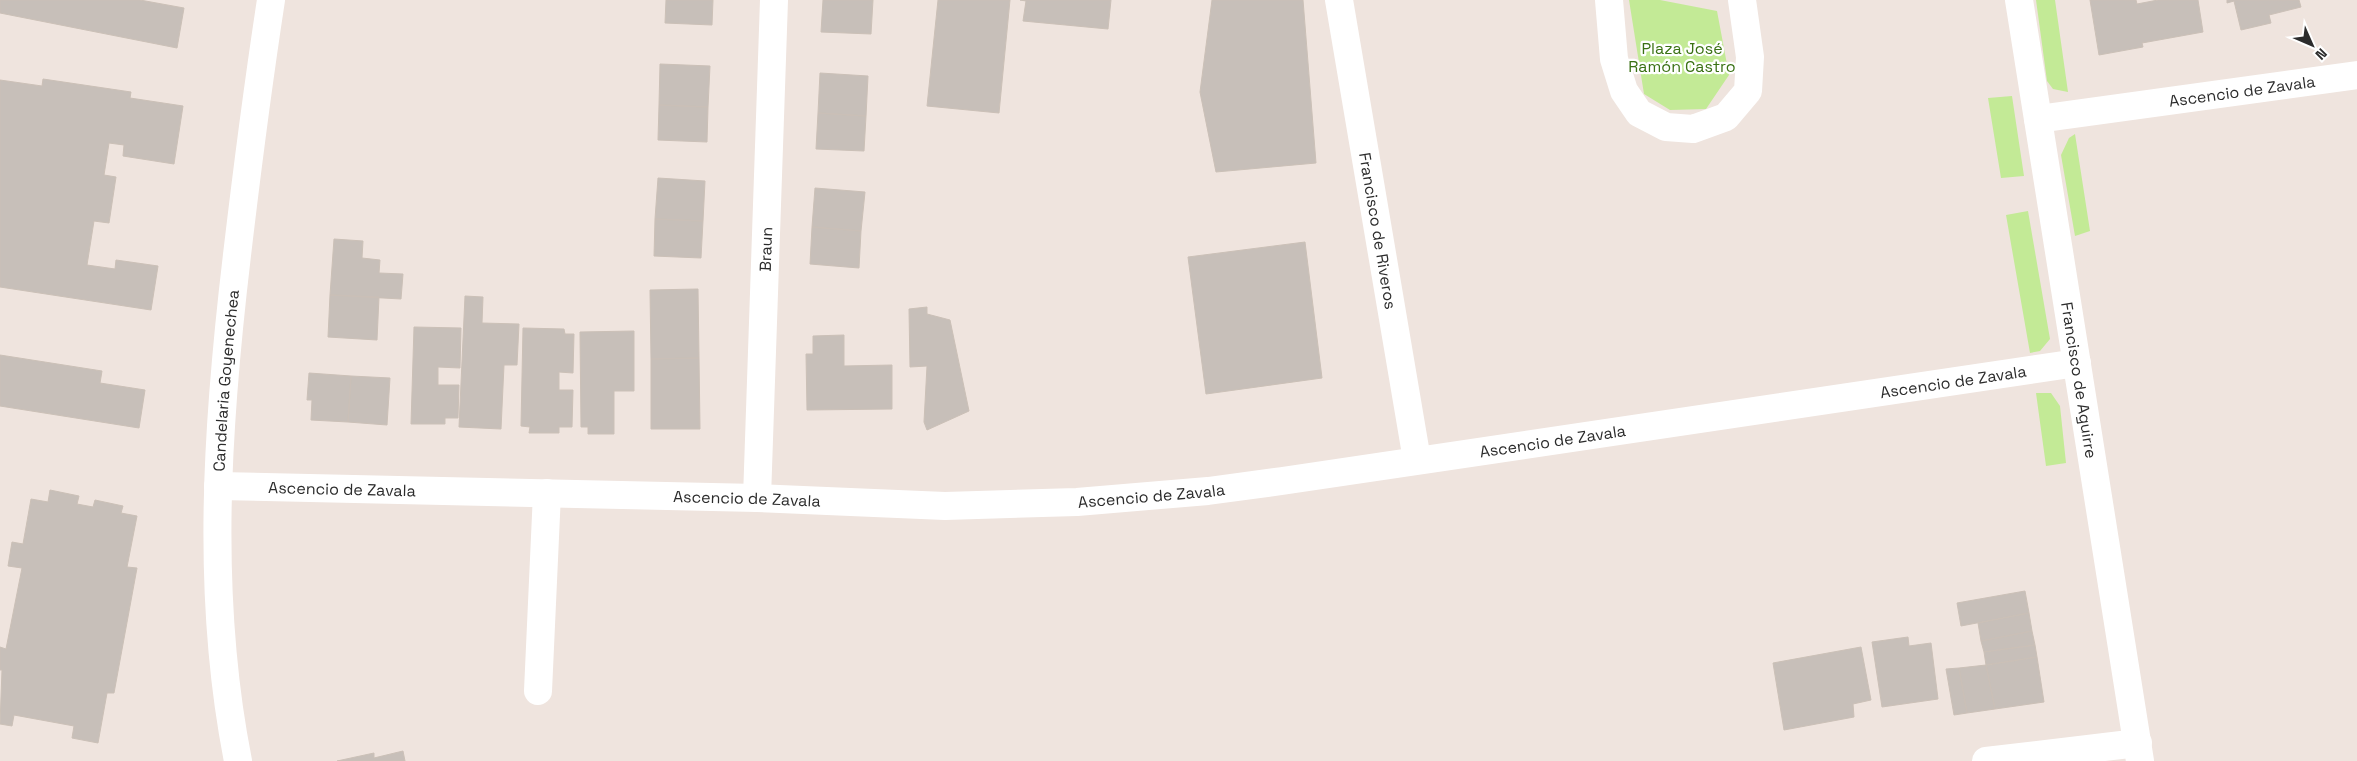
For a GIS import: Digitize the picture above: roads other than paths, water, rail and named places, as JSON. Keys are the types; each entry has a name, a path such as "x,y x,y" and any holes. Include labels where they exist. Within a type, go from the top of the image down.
{"street":[{"name":"Candelaria Goyenechea","path":"238,761 228,708 218,607 218,486 223,368 252,129 271,0"},
{"name":"Braun","path":"757,498 774,0"},
{"name":"Francisco de Riveros","path":"1339,0 1416,460"},
{"path":"1609,0 1614,59 1624,91 1639,113 1666,127 1693,129 1726,117 1748,91 1750,57 1742,0"},
{"name":"Francisco de Aguirre","path":"2019,0 2139,752"},
{"name":"Ascencio de Zavala","path":"2038,119 2357,75"},
{"name":"Ascencio de Zavala","path":"218,486 757,498 945,506 1077,502 1208,491 2076,363"},
{"path":"538,691 547,493"},
{"path":"1986,761 2139,752"}],"park label":[{"name":"Plaza José Ramón Castro","path":"1682,57"}]}
